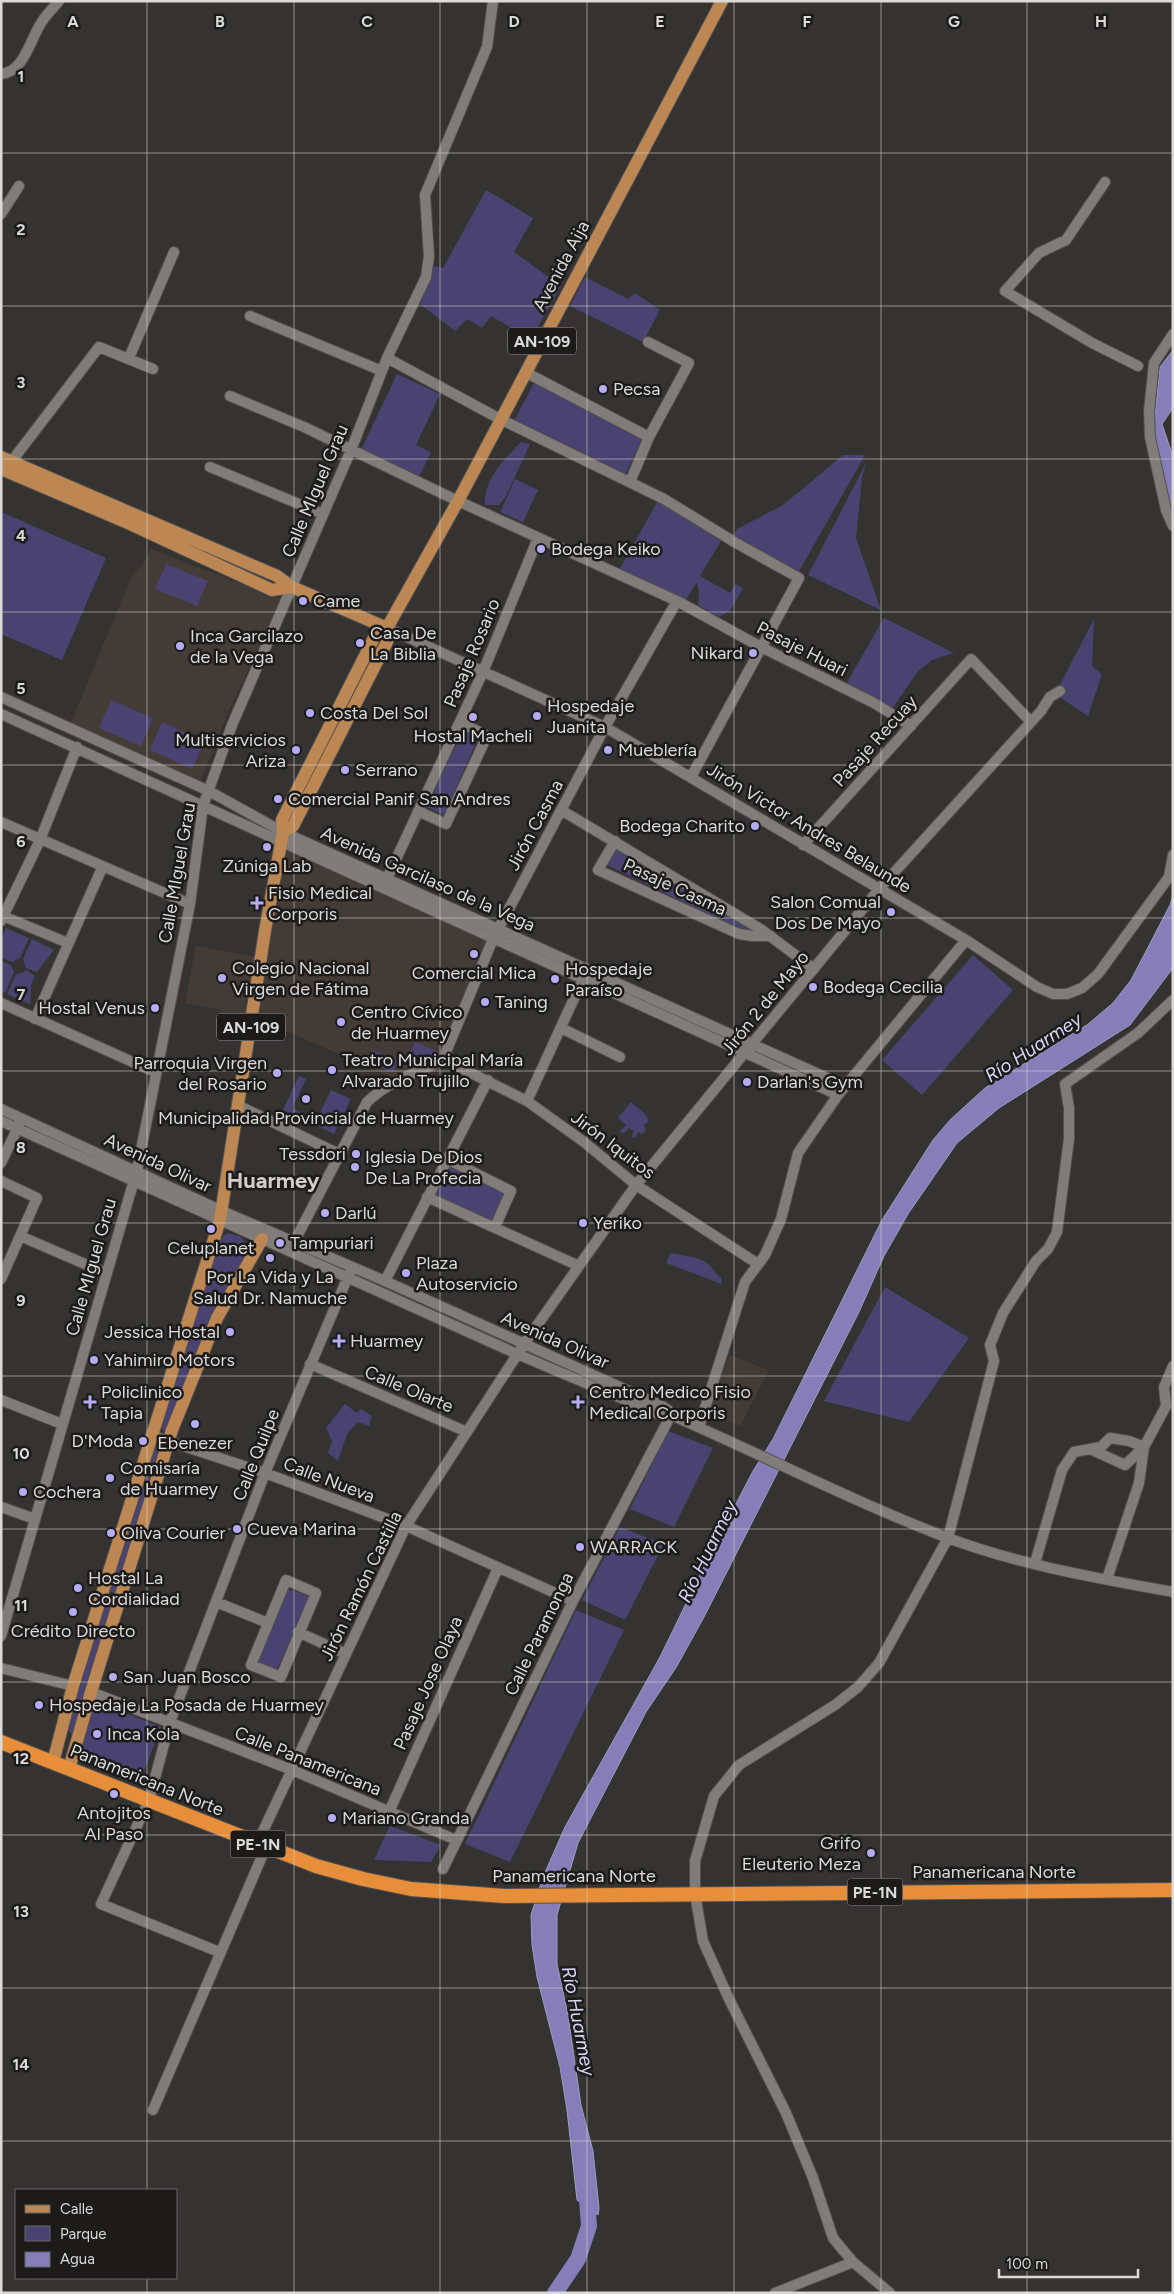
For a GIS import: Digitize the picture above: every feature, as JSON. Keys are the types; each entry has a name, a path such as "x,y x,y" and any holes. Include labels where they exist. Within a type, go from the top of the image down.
{"highway":[{"name":"Panamericana Norte","path":"1,1742 261,1846 332,1871 387,1885 459,1894 527,1896 1173,1890"}],"main road":[{"name":"Avenida Aija","path":"221,1216 237,1105 282,837 282,820 375,636 387,628 458,501 722,1"},
{"path":"4,464 277,576 292,587 387,628"},
{"name":"AN-109","path":"53,1762 73,1686 100,1597 153,1436 221,1216"},
{"path":"69,1769 118,1603 169,1441 217,1318 262,1238"},
{"path":"100,1597 118,1603"}],"street":[{"path":"1,74 14,69 21,61 43,20 59,1"},
{"name":"Calle MIguel Grau","path":"1,1636 135,1175 190,904 203,806 232,725 351,450 387,358 426,277 429,256 425,195 487,47 493,1"},
{"path":"1105,182 1066,240 1039,253 1005,291 1092,343 1138,366"},
{"path":"1,214 19,186"},
{"path":"129,358 174,252"},
{"path":"250,316 382,371"},
{"path":"1173,334 1154,363 1149,411 1150,437 1166,510 1173,526"},
{"path":"630,482 649,437 689,363 648,342"},
{"path":"4,464 99,347 153,369"},
{"path":"387,358 500,419 664,498 736,544 799,578 690,776"},
{"path":"525,372 649,437"},
{"name":"Pasaje Huari","path":"230,396 304,426 458,501 677,601 761,647 874,703 911,726"},
{"path":"210,466 323,514"},
{"name":"Pasaje Rosario","path":"382,888 483,672 538,538"},
{"name":"Jirón Casma","path":"445,1060 446,1052 499,928 605,727 677,601"},
{"name":"Jirón Victor Andres Belaunde","path":"387,628 605,727 803,845 880,888 966,940 1037,987 1053,994 1066,994 1082,988 1098,974 1171,877"},
{"name":"Pasaje Recuay","path":"803,845 971,659 1031,722"},
{"name":"Jirón 2 de Mayo","path":"517,1354 636,1185 880,888 1031,722 1050,697 1060,691"},
{"name":"Avenida Garcilaso de la Vega","path":"1,696 209,791 282,837 382,888 583,979 845,1086"},
{"name":"Avenida Garcilaso de la Vega","path":"1,714 203,806 387,878 499,928 749,1048 838,1095"},
{"path":"418,812 446,824 487,736 460,722"},
{"path":"68,944 2,919 40,840 77,747"},
{"name":"Pasaje Casma","path":"561,810 771,936 814,969"},
{"path":"1,822 102,868 190,904"},
{"name":"Pasaje Casma","path":"615,841 598,870 739,934 771,936"},
{"path":"1171,877 1173,855"},
{"path":"35,1018 102,868"},
{"path":"698,1427 745,1282 766,1255 781,1219 798,1153 845,1086 966,940"},
{"path":"527,1102 583,979"},
{"path":"890,2293 853,2262 833,2238 813,2178 786,2113 729,1999 703,1941 696,1894 695,1861 714,1796 739,1764 836,1706 858,1687 879,1663 948,1538 994,1361 990,1345 1003,1313 1036,1261 1048,1249 1057,1232 1069,1140 1069,1108 1065,1084 1138,1032 1173,1000"},
{"path":"1,1003 155,1072"},
{"path":"561,1028 620,1057"},
{"path":"291,1246 367,1102 381,1089 445,1060"},
{"name":"Jirón Iquitos","path":"445,1060 488,1080 527,1102 584,1142 636,1185 758,1264"},
{"path":"385,1281 488,1080"},
{"path":"237,1105 339,1154"},
{"name":"Avenida Olivar","path":"1,1109 221,1216 291,1246 347,1277 517,1354 661,1415 671,1415"},
{"path":"1,1163 22,1118"},
{"name":"Avenida Olivar","path":"1,1121 135,1175"},
{"path":"447,1159 511,1191 495,1227"},
{"path":"1,1181 37,1198 20,1236 4,1265 1,1279"},
{"path":"427,1196 579,1266"},
{"name":"Avenida Olivar","path":"221,1216 262,1238 352,1267 385,1281 662,1406 671,1415"},
{"path":"20,1236 106,1273"},
{"name":"Calle Quilpe","path":"219,1952 101,1904 149,1800 170,1722 265,1473 352,1267"},
{"name":"Jirón Ramón Castilla","path":"152,2110 219,1952 292,1770 406,1526 517,1354"},
{"name":"Calle Olarte","path":"310,1364 467,1432"},
{"path":"1090,1449 1125,1465 1144,1447 1166,1406 1164,1388 1173,1366"},
{"path":"1,1400 62,1424"},
{"path":"671,1415 788,1469 948,1538 1035,1563 1173,1592"},
{"name":"Calle Paramonga","path":"442,1870 572,1601 671,1415"},
{"name":"Calle Nueva","path":"153,1436 265,1473 406,1526 572,1601"},
{"path":"1035,1563 1062,1470 1074,1452 1101,1447 1110,1438 1128,1441 1144,1447"},
{"path":"1107,1579 1139,1483 1144,1447"},
{"path":"1,1507 35,1519"},
{"name":"Pasaje Jose Olaya","path":"389,1812 498,1568"},
{"path":"286,1580 316,1593 298,1632 281,1677 251,1665 268,1623 286,1580"},
{"path":"216,1602 268,1623"},
{"path":"298,1632 346,1654"},
{"path":"1,1668 73,1686"},
{"name":"Calle Panamericana","path":"91,1692 292,1770 456,1840"},
{"path":"775,2293 853,2262"}],"shaded area":[{"name":"Inca Garcilazo de la Vega","path":"151,549 281,599 227,715 200,784 70,725 131,578 143,564"},
{"path":"284,850 376,889 486,940 437,1063 391,1077 253,1016"},
{"name":"Colegio Nacional Virgen de Fátima","path":"196,946 258,957 250,1000 245,999 245,1006 249,1006 248,1017 222,1017 221,1010 185,1003"},
{"path":"729,1355 769,1370 740,1426 709,1413"}],"green space":[{"path":"486,190 533,218 514,252 561,286 531,339 491,316 482,328 467,319 455,331 420,304 430,265 443,268"},
{"path":"585,277 628,299 635,293 660,310 643,342 570,306"},
{"path":"397,374 440,394 416,445 431,452 419,477 361,450"},
{"path":"535,381 643,438 625,475 514,421"},
{"path":"521,442 530,444 506,496 499,505 485,505 491,478"},
{"path":"843,455 865,455 798,573 733,536 737,529 783,505"},
{"path":"866,463 862,478 856,538 881,610 808,575"},
{"path":"515,479 538,490 523,522 500,512"},
{"path":"659,499 721,541 700,576 730,593 735,584 743,588 730,611 719,617 698,605 699,591 697,582 685,601 618,572"},
{"path":"1,512 106,558 62,660 1,634"},
{"path":"166,564 208,581 197,606 155,589"},
{"path":"884,618 954,653 932,660 918,671 892,709 846,684"},
{"path":"1094,619 1092,666 1102,674 1088,716 1055,694"},
{"path":"111,700 153,718 141,746 99,728"},
{"path":"162,722 205,741 192,769 150,750"},
{"path":"463,730 479,736 444,815 427,807"},
{"path":"616,850 751,930 737,928 607,865"},
{"path":"6,928 29,938 20,958 12,962 1,957 1,940"},
{"path":"32,939 54,950 37,972 26,968 23,959"},
{"path":"973,955 1013,990 922,1095 882,1060"},
{"path":"1,961 11,965 14,972 5,993 1,991"},
{"path":"26,970 35,976 31,985 30,1004 7,994 16,974"},
{"path":"415,1042 439,1052 435,1060 403,1067"},
{"path":"373,1050 398,1061 393,1073 368,1061"},
{"path":"299,1076 306,1079 292,1108 302,1113 300,1118 283,1110"},
{"path":"331,1090 351,1099 334,1134 305,1120 308,1115 317,1119"},
{"path":"631,1102 645,1114 649,1121 644,1125 646,1130 642,1134 638,1132 635,1138 631,1137 634,1131 629,1128 624,1133 619,1132 626,1125 618,1118"},
{"path":"448,1166 506,1192 491,1221 433,1196"},
{"path":"227,1233 240,1236 248,1246 248,1255 168,1428 164,1431 161,1427 215,1244"},
{"path":"671,1253 707,1263 721,1278 722,1284 666,1263"},
{"path":"885,1287 969,1338 909,1422 824,1401"},
{"path":"345,1404 357,1413 361,1409 372,1416 369,1426 358,1422 347,1434 338,1461 328,1453 332,1441 326,1428"},
{"path":"668,1431 713,1448 674,1527 630,1509"},
{"path":"159,1443 163,1446 115,1593 110,1592 109,1587 155,1444"},
{"path":"620,1527 664,1544 625,1620 582,1600"},
{"path":"287,1589 310,1596 277,1669 258,1662"},
{"path":"111,1606 112,1614 75,1731 72,1734 66,1729 102,1612 105,1607"},
{"path":"576,1610 624,1630 510,1862 465,1844"},
{"path":"93,1701 161,1727 142,1776 79,1751"},
{"path":"390,1826 441,1845 431,1862 374,1860"}],"water":[{"path":"1173,350 1173,408 1162,424 1173,457 1173,515 1153,435 1160,367"},
{"path":"1173,895 1173,968 1130,1025 999,1108 957,1143 908,1214 884,1256 859,1312 704,1617 677,1666 646,1712 578,1843 557,1915 557,1964 568,2015 581,2105 593,2151 599,2208 598,2215 577,2200 560,2067 537,1977 532,1945 531,1915 543,1877 565,1827 660,1657 713,1548 753,1471 773,1439 882,1220 933,1140 950,1120 985,1088 1087,1025 1113,1003 1131,980 1170,905"}],"waterway":[{"name":"Río Huarmey","path":"555,2293 578,2259 589,2226 586,2187"}],"place":[{"name":"Pecsa","path":"603,389"},
{"name":"Bodega Keiko","path":"541,549"},
{"name":"Came","path":"303,601"},
{"name":"Casa De La Biblia","path":"360,643"},
{"name":"Inca Garcilazo de la Vega","path":"180,646"},
{"name":"Nikard","path":"753,653"},
{"name":"Costa Del Sol","path":"310,713"},
{"name":"Hospedaje Juanita","path":"537,716"},
{"name":"Hostal Macheli","path":"473,717"},
{"name":"Multiservicios Ariza","path":"296,750"},
{"name":"Mueblería","path":"608,750"},
{"name":"Serrano","path":"345,770"},
{"name":"Comercial Panif San Andres","path":"278,799"},
{"name":"Bodega Charito","path":"755,826"},
{"name":"Zúniga Lab","path":"267,847"},
{"name":"Fisio Medical Corporis","path":"257,903"},
{"name":"Salon Comual Dos De Mayo","path":"891,912"},
{"name":"Comercial Mica","path":"474,954"},
{"name":"Colegio Nacional Virgen de Fátima","path":"222,978"},
{"name":"Hospedaje Paraíso","path":"555,979"},
{"name":"Bodega Cecilia","path":"813,987"},
{"name":"Taning","path":"485,1002"},
{"name":"Hostal Venus","path":"155,1008"},
{"name":"Centro Cívico de Huarmey","path":"341,1022"},
{"name":"Teatro Municipal María Alvarado Trujillo","path":"332,1070"},
{"name":"Parroquia Virgen del Rosario","path":"277,1073"},
{"name":"Darlan's Gym","path":"747,1082"},
{"name":"Municipalidad Provincial de Huarmey","path":"306,1099"},
{"name":"Tessdori","path":"356,1154"},
{"name":"Iglesia De Dios De La Profecia","path":"355,1167"},
{"name":"Darlú","path":"325,1213"},
{"name":"Yeriko","path":"583,1223"},
{"name":"Celuplanet","path":"211,1229"},
{"name":"Tampuriari","path":"280,1243"},
{"name":"Por La Vida y La Salud Dr. Namuche","path":"270,1258"},
{"name":"Plaza Autoservicio","path":"406,1273"},
{"name":"Jessica Hostal","path":"230,1332"},
{"name":"Huarmey","path":"339,1341"},
{"name":"Yahimiro Motors","path":"94,1360"},
{"name":"Policlinico Tapia","path":"90,1402"},
{"name":"Centro Medico Fisio Medical Corporis","path":"578,1402"},
{"name":"Ebenezer","path":"195,1424"},
{"name":"D'Moda","path":"143,1441"},
{"name":"Comisaría de Huarmey","path":"110,1478"},
{"name":"Cochera","path":"23,1492"},
{"name":"Cueva Marina","path":"237,1529"},
{"name":"Oliva Courier","path":"111,1533"},
{"name":"WARRACK","path":"580,1547"},
{"name":"Hostal La Cordialidad","path":"78,1588"},
{"name":"Crédito Directo","path":"73,1612"},
{"name":"San Juan Bosco","path":"113,1677"},
{"name":"Hospedaje La Posada de Huarmey","path":"39,1705"},
{"name":"Inca Kola","path":"97,1734"},
{"name":"Antojitos Al Paso","path":"114,1794"},
{"name":"Mariano Granda","path":"332,1818"},
{"name":"Grifo Eleuterio Meza","path":"871,1853"}],"district":[{"name":"Huarmey","path":"273,1180"}]}
